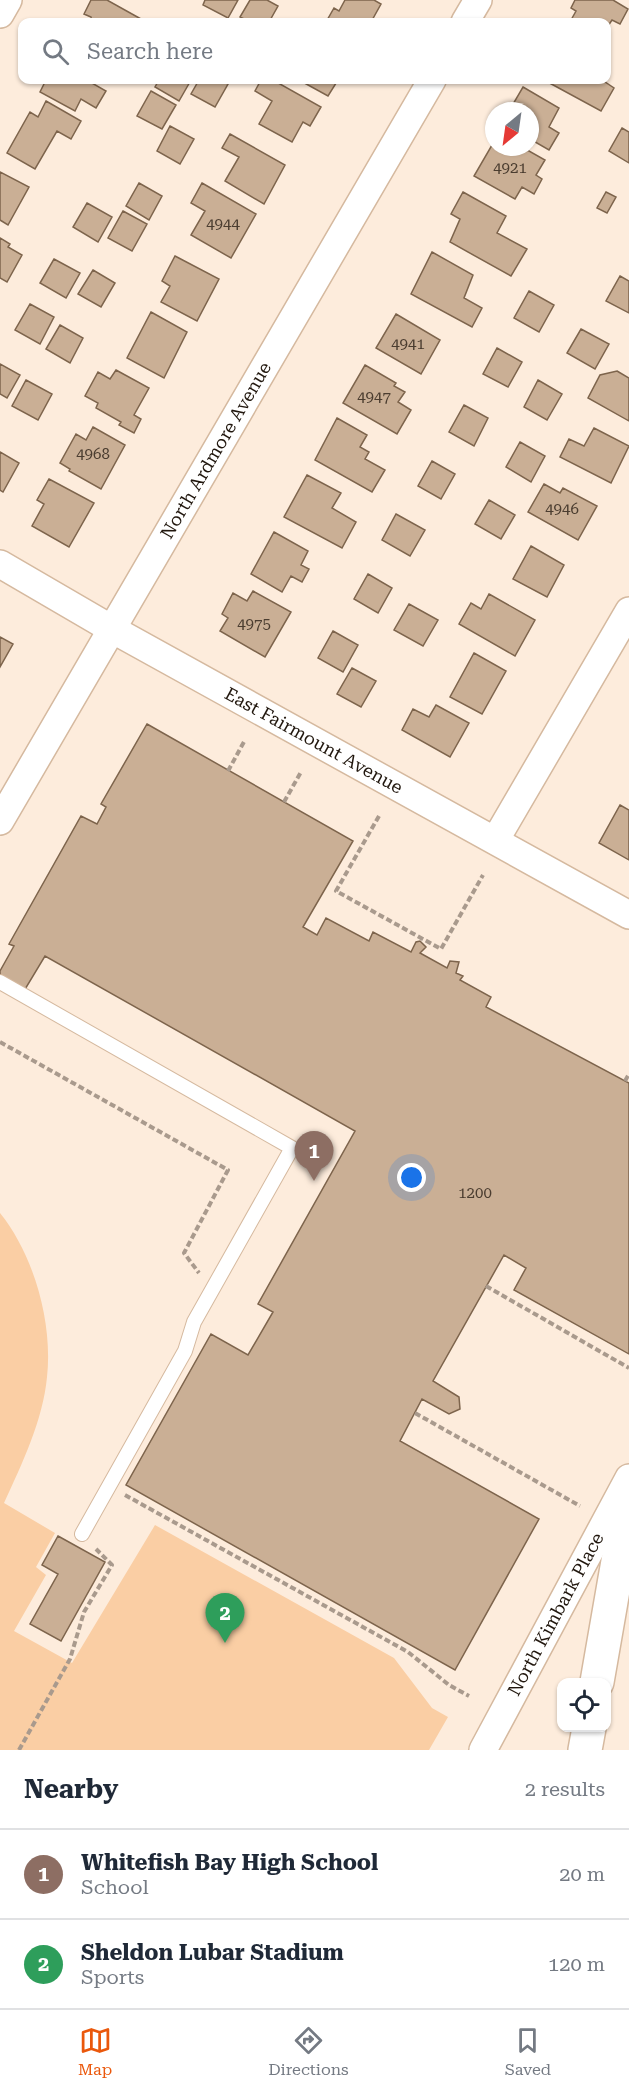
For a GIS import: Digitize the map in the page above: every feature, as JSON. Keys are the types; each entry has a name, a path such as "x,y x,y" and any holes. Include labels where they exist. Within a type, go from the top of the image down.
{"street":[{"path":"0,14 8,0"},
{"path":"467,18 478,0"},
{"name":"North Ardmore Avenue","path":"0,821 110,628 430,84"},
{"name":"East Fairmount Avenue","path":"0,564 110,628 496,839 629,915"},
{"path":"496,839 629,611"},
{"name":"North Kimbark Place","path":"483,1750 629,1478"},
{"path":"598,1678 629,1498"},
{"path":"585,1750 588,1732"}],"lane":[{"path":"0,982 292,1148 194,1322 185,1351 82,1534"}],"path":[{"path":"228,771 245,740"},
{"path":"284,802 301,772"},
{"path":"379,816 336,891 441,950 483,875"},
{"path":"0,1042 228,1170 184,1253 212,1290"},
{"path":"625,1081 629,1074"},
{"path":"486,1287 629,1368"},
{"path":"415,1413 579,1506"},
{"path":"109,1486 408,1652 449,1685 469,1696"},
{"path":"19,1750 70,1659 84,1612 112,1565 82,1534"}],"shaded area":[{"path":"0,1213 23,1249 31,1269 44,1312 48,1356 45,1393 41,1409 4,1503 55,1533 36,1567 46,1575 14,1631 72,1663 155,1525 394,1658 432,1708 448,1717 429,1750 0,1750"}],"building":[{"path":"91,0 107,0 139,18 91,18 84,14"},
{"path":"205,0 238,0 228,18 203,5"},
{"path":"250,0 267,0 278,6 271,18 240,17"},
{"path":"345,0 374,0 381,4 373,18 328,18 334,8 339,11"},
{"path":"575,0 613,0 628,9 620,24 611,22 611,18 572,18 576,11 571,8"},
{"path":"44,84 94,84 106,91 96,108 81,99 75,111 40,92"},
{"path":"157,84 189,84 179,101 155,87"},
{"path":"197,84 228,84 215,107 191,94"},
{"path":"259,84 280,84 321,107 310,126 303,122 292,142 259,124 272,101 255,91"},
{"path":"306,84 336,84 328,96"},
{"path":"551,84 608,84 614,88 601,111"},
{"path":"523,87 559,108 549,127 559,133 549,150 539,144 539,102 514,102"},
{"path":"151,91 176,105 162,129 137,116"},
{"path":"46,101 81,121 71,139 57,131 35,169 7,153 30,112 38,117"},
{"path":"170,126 194,139 180,164 157,151"},
{"path":"622,128 629,132 629,163 609,151"},
{"path":"230,134 285,165 264,204 225,181 239,157 222,148"},
{"path":"486,156 538,156 545,160 536,175 542,179 534,194 522,187 515,199 474,176"},
{"path":"0,172 29,187 8,225 0,220"},
{"path":"139,183 162,196 149,220 126,206"},
{"path":"202,183 256,214 231,258 191,235 205,211 191,203"},
{"path":"463,192 506,216 497,233 527,249 511,276 450,242 460,219 451,214"},
{"path":"606,192 616,197 607,213 597,208"},
{"path":"87,203 112,217 98,242 73,227"},
{"path":"123,211 147,224 132,251 108,238"},
{"path":"0,238 10,244 8,247 22,255 7,282 0,278"},
{"path":"432,252 473,275 464,298 482,308 472,327 411,294"},
{"path":"175,256 219,279 197,321 161,302 170,286 162,281"},
{"path":"54,259 80,273 66,298 40,283"},
{"path":"93,270 115,283 101,307 78,294"},
{"path":"620,276 629,281 629,313 606,301"},
{"path":"529,291 554,305 539,332 514,318"},
{"path":"30,304 54,317 40,344 15,330"},
{"path":"151,312 187,332 164,378 127,358"},
{"path":"396,314 440,340 421,374 376,348"},
{"path":"60,325 83,338 70,363 46,349"},
{"path":"581,329 609,344 595,369 567,353"},
{"path":"497,348 522,362 508,387 483,374"},
{"path":"0,364 20,375 7,398 0,394"},
{"path":"365,365 396,383 394,386 405,392 398,402 411,410 397,434 343,403"},
{"path":"116,370 149,388 134,415 141,419 134,433 119,425 121,422 96,408 98,403 85,396 98,372 110,379"},
{"path":"617,371 629,378 629,421 588,398 600,375"},
{"path":"26,380 52,394 38,420 12,406"},
{"path":"538,380 562,394 547,420 524,407"},
{"path":"464,405 488,418 474,446 449,432"},
{"path":"337,418 367,435 360,447 369,452 365,459 385,470 372,492 315,460"},
{"path":"93,427 125,445 101,489 69,471 70,469 60,463 76,434 86,440"},
{"path":"594,428 629,446 611,483 560,457 569,439 584,446"},
{"path":"520,442 545,456 531,482 506,467"},
{"path":"0,452 19,463 3,492 0,490"},
{"path":"432,461 455,474 441,499 418,486"},
{"path":"307,475 341,493 332,508 356,522 342,548 284,517"},
{"path":"49,479 94,503 69,547 32,526 44,504 37,500"},
{"path":"544,484 560,493 563,488 597,506 578,540 528,512"},
{"path":"489,500 515,515 501,539 475,524"},
{"path":"396,514 425,530 410,556 382,540"},
{"path":"274,532 308,551 301,565 309,569 302,582 291,576 282,592 251,574"},
{"path":"531,546 564,565 547,597 513,579"},
{"path":"368,574 392,588 378,613 354,599"},
{"path":"253,591 291,612 265,657 220,631 228,618 222,614 233,593 247,601"},
{"path":"489,594 535,620 515,656 459,624 471,603 481,609"},
{"path":"409,604 438,620 423,646 394,630"},
{"path":"333,631 358,645 343,672 318,658"},
{"path":"0,637 13,644 0,667"},
{"path":"474,653 506,671 482,714 450,697"},
{"path":"352,668 376,681 361,707 337,694"},
{"path":"436,705 469,723 450,757 402,730 413,709 429,717"},
{"path":"147,724 353,841 303,927 317,935 326,918 369,941 373,932 411,952 416,942 420,941 426,947 420,953 447,968 450,961 459,962 456,973 463,976 460,980 491,997 486,1007 629,1083 629,1354 514,1290 526,1268 504,1255 433,1381 459,1397 460,1409 449,1414 422,1399 400,1441 539,1519 455,1670 126,1485 211,1334 248,1355 273,1312 258,1304 355,1131 45,956 24,991 0,977 0,971 14,946 9,944 81,816 97,824 106,807 101,804"},
{"path":"620,805 629,810 629,860 599,843"},
{"path":"58,1536 105,1562 61,1641 30,1624 58,1574 42,1565"}],"place":[{"name":"Whitefish Bay High School","path":"314,1181"},
{"name":"Sheldon Lubar Stadium","path":"225,1643"}]}
